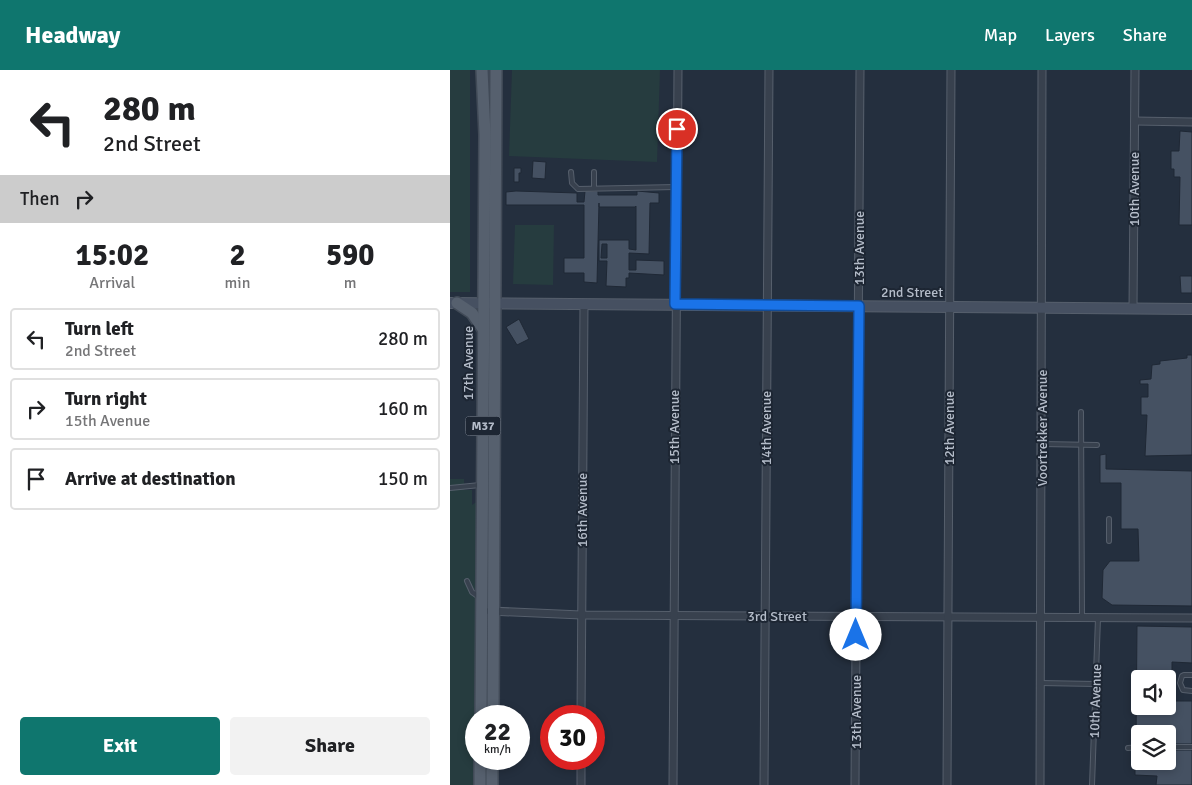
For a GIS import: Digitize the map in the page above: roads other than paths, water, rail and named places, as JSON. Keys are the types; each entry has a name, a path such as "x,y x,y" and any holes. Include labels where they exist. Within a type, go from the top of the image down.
{"main road":[{"name":"17th Avenue","path":"481,705 488,611 481,598 488,485 483,329 489,303 482,70"},
{"name":"17th Avenue","path":"492,705 488,611 489,303 496,70"},
{"name":"2nd Street","path":"453,303 1192,308"},
{"path":"453,303 472,313 483,329"},
{"path":"480,770 480,785"},
{"path":"492,770 492,785"}],"street":[{"name":"15th Avenue","path":"672,785 678,70"},
{"name":"14th Avenue","path":"764,785 769,70"},
{"name":"13th Avenue","path":"856,785 860,70"},
{"name":"12th Avenue","path":"947,785 951,70"},
{"name":"Voortrekker Avenue","path":"1040,785 1042,70"},
{"name":"10th Avenue","path":"1134,308 1135,70"},
{"path":"1135,121 1192,122"},
{"name":"16th Avenue","path":"581,705 584,304"},
{"name":"3rd Street","path":"488,611 582,615 1192,618"},
{"path":"581,770 581,785"}],"lane":[{"path":"571,172 572,183 575,187 583,189 676,187"},
{"path":"594,172 594,188"},
{"path":"1081,412 1082,618"},
{"path":"1042,444 1097,445"},
{"path":"450,488 488,485"},
{"path":"1109,520 1109,542"},
{"path":"467,581 472,592 481,598"},
{"name":"10th Avenue","path":"1092,785 1098,618"},
{"path":"1192,676 1182,676 1180,683 1183,690 1192,691"},
{"path":"1040,683 1096,684"},
{"path":"1176,747 1192,746"}]}
